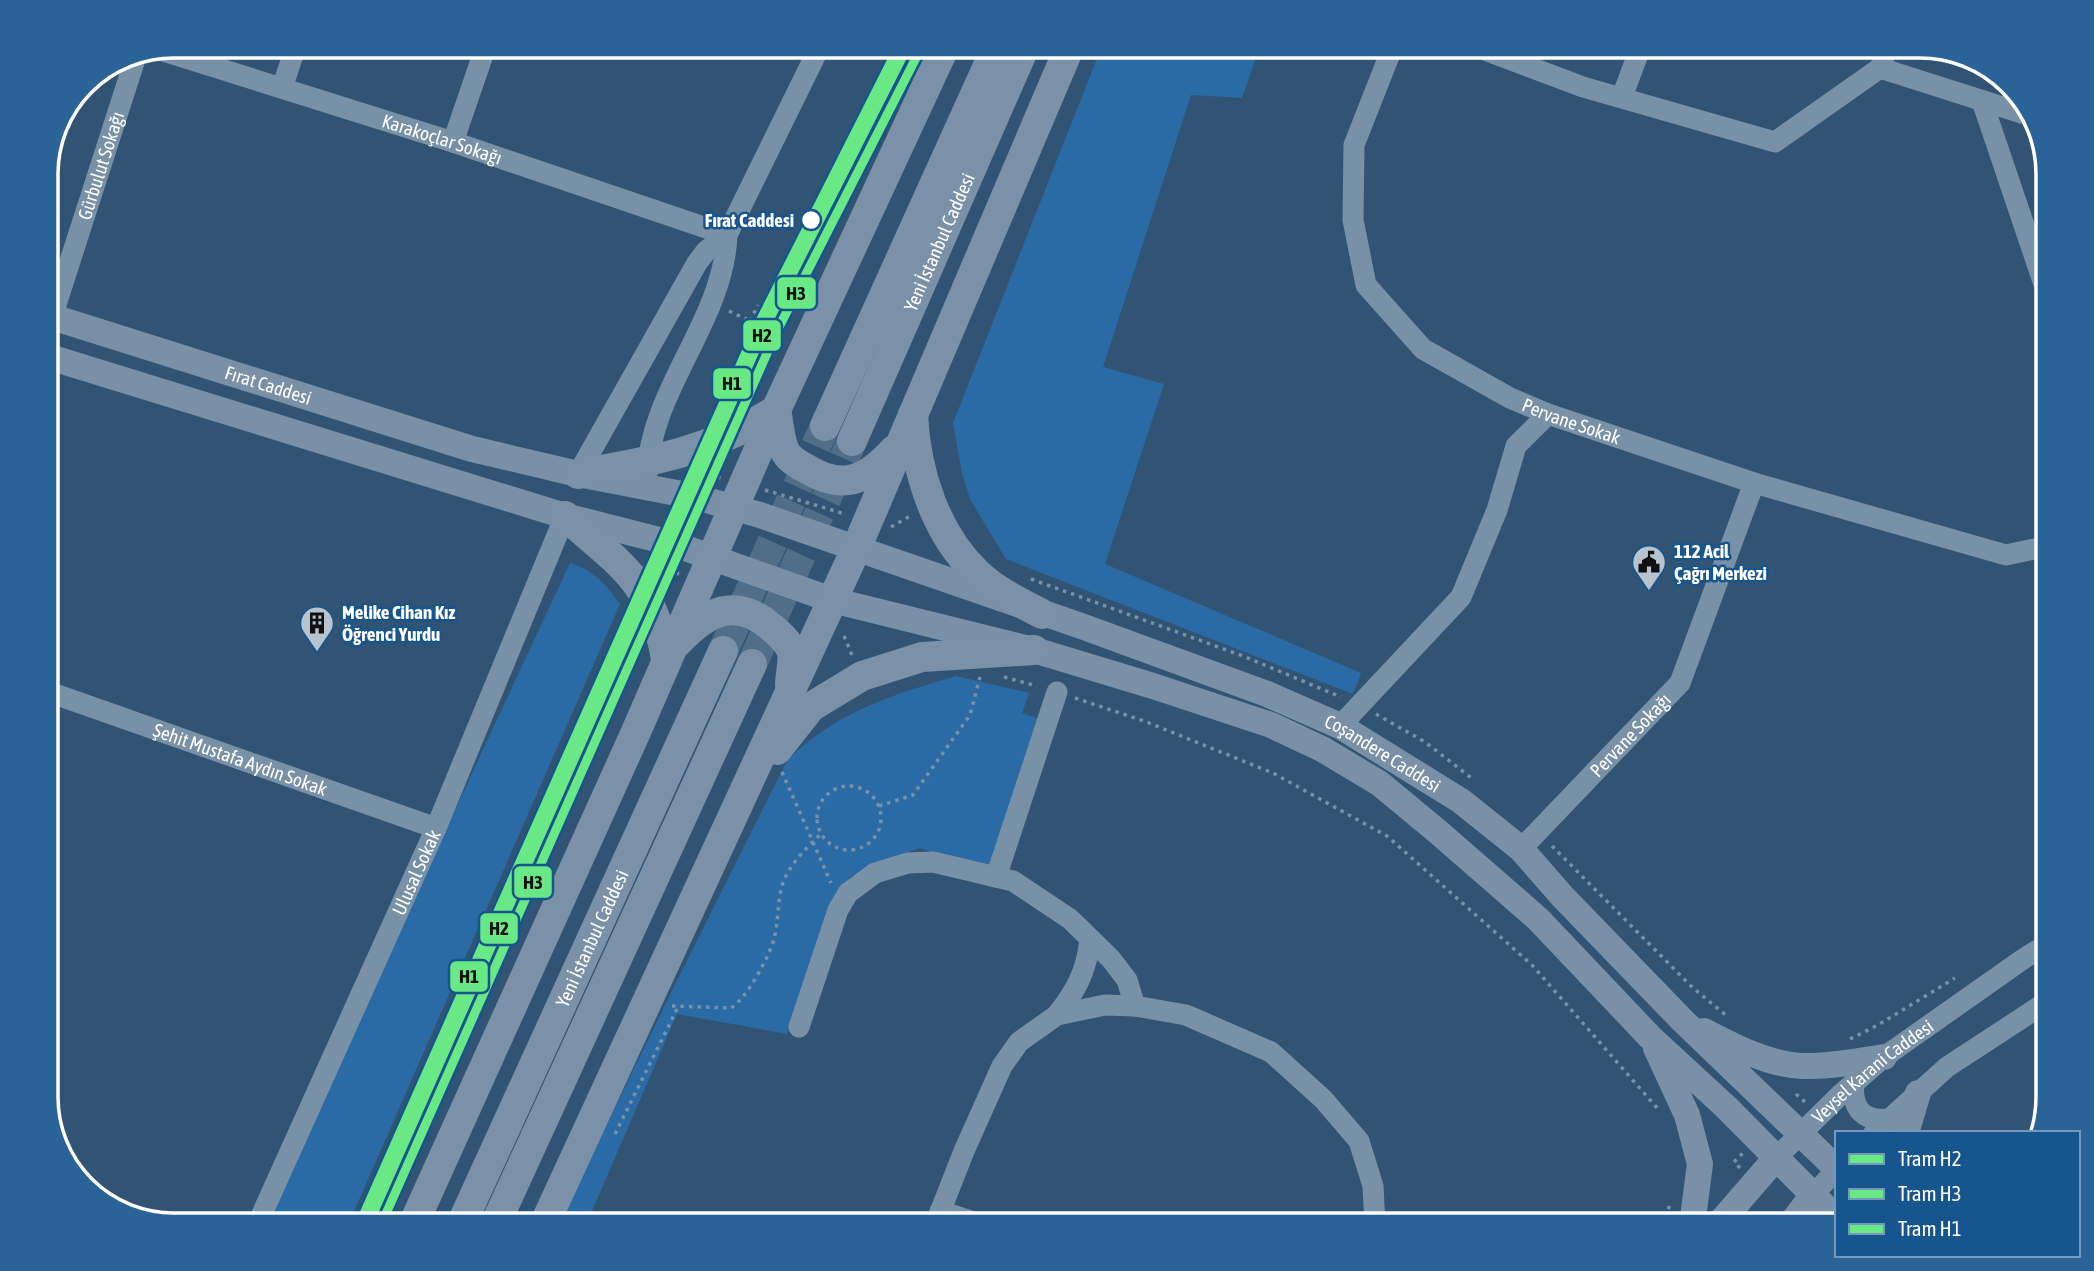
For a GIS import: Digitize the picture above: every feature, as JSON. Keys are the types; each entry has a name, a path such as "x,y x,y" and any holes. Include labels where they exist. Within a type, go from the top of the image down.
{"highway":[{"path":"419,1213 635,734 776,410 939,58"},
{"name":"Yeni İstanbul Caddesi","path":"825,426 992,58"},
{"name":"Yeni İstanbul Caddesi","path":"852,441 1021,58"},
{"path":"550,1213 789,695 843,603 866,552 868,521 1065,58"},
{"path":"776,410 785,452 810,471 828,479 842,482 867,474 881,464 900,443"},
{"path":"578,474 647,474 727,438 776,410"},
{"path":"914,413 917,449 925,484 951,541 978,573 1012,598 1042,614"},
{"path":"565,516 612,556 641,587 655,613 668,655"},
{"path":"668,655 696,623 714,613 731,609 749,614 765,621 780,634 792,651 789,695"},
{"path":"748,786 811,706 862,676 922,657 1034,650"},
{"name":"Yeni İstanbul Caddesi","path":"467,1213 723,651"},
{"name":"Yeni İstanbul Caddesi","path":"501,1213 752,664"}],"main road":[{"name":"Fırat Caddesi","path":"58,319 418,433 578,474"},
{"name":"Fırat Caddesi","path":"58,360 565,516 671,543 843,603"},
{"path":"647,474 740,496"},
{"name":"Coşandere Caddesi","path":"740,496 866,552 1268,694 1340,726 1461,801 1521,849 1562,896 1684,1021 1835,1167"},
{"name":"Coşandere Caddesi","path":"843,603 1034,650 1153,685 1271,725 1322,750 1379,783 1538,919 1650,1037 1727,1108 1831,1213"},
{"path":"1684,1021 1751,1054 1800,1066 1884,1057"},
{"path":"1650,1037 1687,1115 1700,1164 1694,1213"},
{"path":"1889,1128 1918,1093"},
{"name":"Veysel Karani Caddesi","path":"1737,1213 1776,1158"},
{"path":"1800,1213 1813,1195"}],"street":[{"name":"Karakoçlar Sokağı","path":"187,58 453,142 727,234"},
{"path":"282,88 292,58"},
{"path":"453,142 482,58"},
{"path":"647,474 650,447 667,399 711,302 726,258 727,234 814,58"},
{"name":"Pervane Sokak","path":"1388,58 1354,145 1353,220 1366,285 1423,349 1510,398 1548,414 1754,483 2006,555 2036,549"},
{"path":"1505,58 1583,88 1775,142 1880,68 1884,58"},
{"path":"1622,97 1637,58"},
{"name":"Gürbulut Sokağı","path":"58,289 132,66"},
{"path":"1880,68 2019,112"},
{"path":"1983,101 2036,260"},
{"path":"578,474 697,263 706,251 727,234"},
{"path":"1340,726 1461,597 1497,510 1516,446 1548,414"},
{"name":"Pervane Sokağı","path":"1521,849 1680,683 1754,483"},
{"name":"Ulusal Sokak","path":"263,1213 436,828 565,516"},
{"path":"996,877 1057,692"},
{"name":"Şehit Mustafa Aydın Sokak","path":"58,695 436,828"},
{"path":"799,1027 838,910 848,893 875,873 908,863 933,862 1013,881 1031,892 1070,919 1111,958 1126,980 1135,1006"},
{"path":"940,1213 1002,1066 1019,1042 1057,1015 1075,990 1087,965 1090,940"},
{"name":"Veysel Karani Caddesi","path":"1776,1158 1884,1057 2036,951"},
{"path":"1057,1015 1105,1005 1135,1006 1186,1014 1271,1052 1323,1099 1359,1141 1373,1186 1375,1213"},
{"path":"1918,1093 1947,1067 2036,1009"},
{"path":"1854,1083 1855,1104 1860,1113 1889,1128"},
{"path":"1813,1195 1835,1171"}],"path":[{"path":"711,302 776,333 783,317"},
{"path":"750,321 758,305"},
{"path":"695,470 740,496 868,521"},
{"path":"866,552 890,527 933,505"},
{"path":"843,603 844,638 862,676"},
{"path":"880,806 913,795 970,715 982,672"},
{"path":"993,674 1144,721 1273,773 1387,836 1532,965 1658,1109"},
{"path":"782,771 831,882 838,910"},
{"path":"857,786 867,791 880,806 880,828 875,838 867,845 845,850 835,847 821,834 817,810 821,801 837,788 857,786"},
{"path":"668,1005 731,1007 738,1003 774,941 784,881 796,859 821,834"},
{"path":"1840,1044 1878,1025 1955,978"},
{"path":"611,1142 678,1007"}],"shaded area":[{"path":"1097,58 1256,58 1242,98 1191,95 1103,367 1164,384 1105,564 1361,673 1353,694 1006,559 970,499 962,473 953,423"},
{"path":"1935,59 1951,62 1979,74"},
{"path":"570,563 586,570 599,579 620,604 353,1213 272,1213 413,900"},
{"path":"956,676 1029,693 1022,713 1042,720 991,874 920,848 878,863 850,877 834,905 787,1034 677,1014 591,1213 564,1213 788,759 847,716 909,691"}],"tunnel":[{"path":"723,651 825,426"},
{"path":"752,664 852,441"}],"tram line":[{"name":"H1","path":"364,1213 758,325 893,58"},
{"name":"H2","path":"373,1213 765,328 902,58"},
{"name":"H3","path":"386,1213 776,333 916,58"}],"place":[{"name":"Fırat Caddesi","path":"811,220"},
{"name":"112 Acil Çağrı Merkezi","path":"1649,592"},
{"name":"Melike Cihan Kız Öğrenci Yurdu","path":"317,653"}]}
